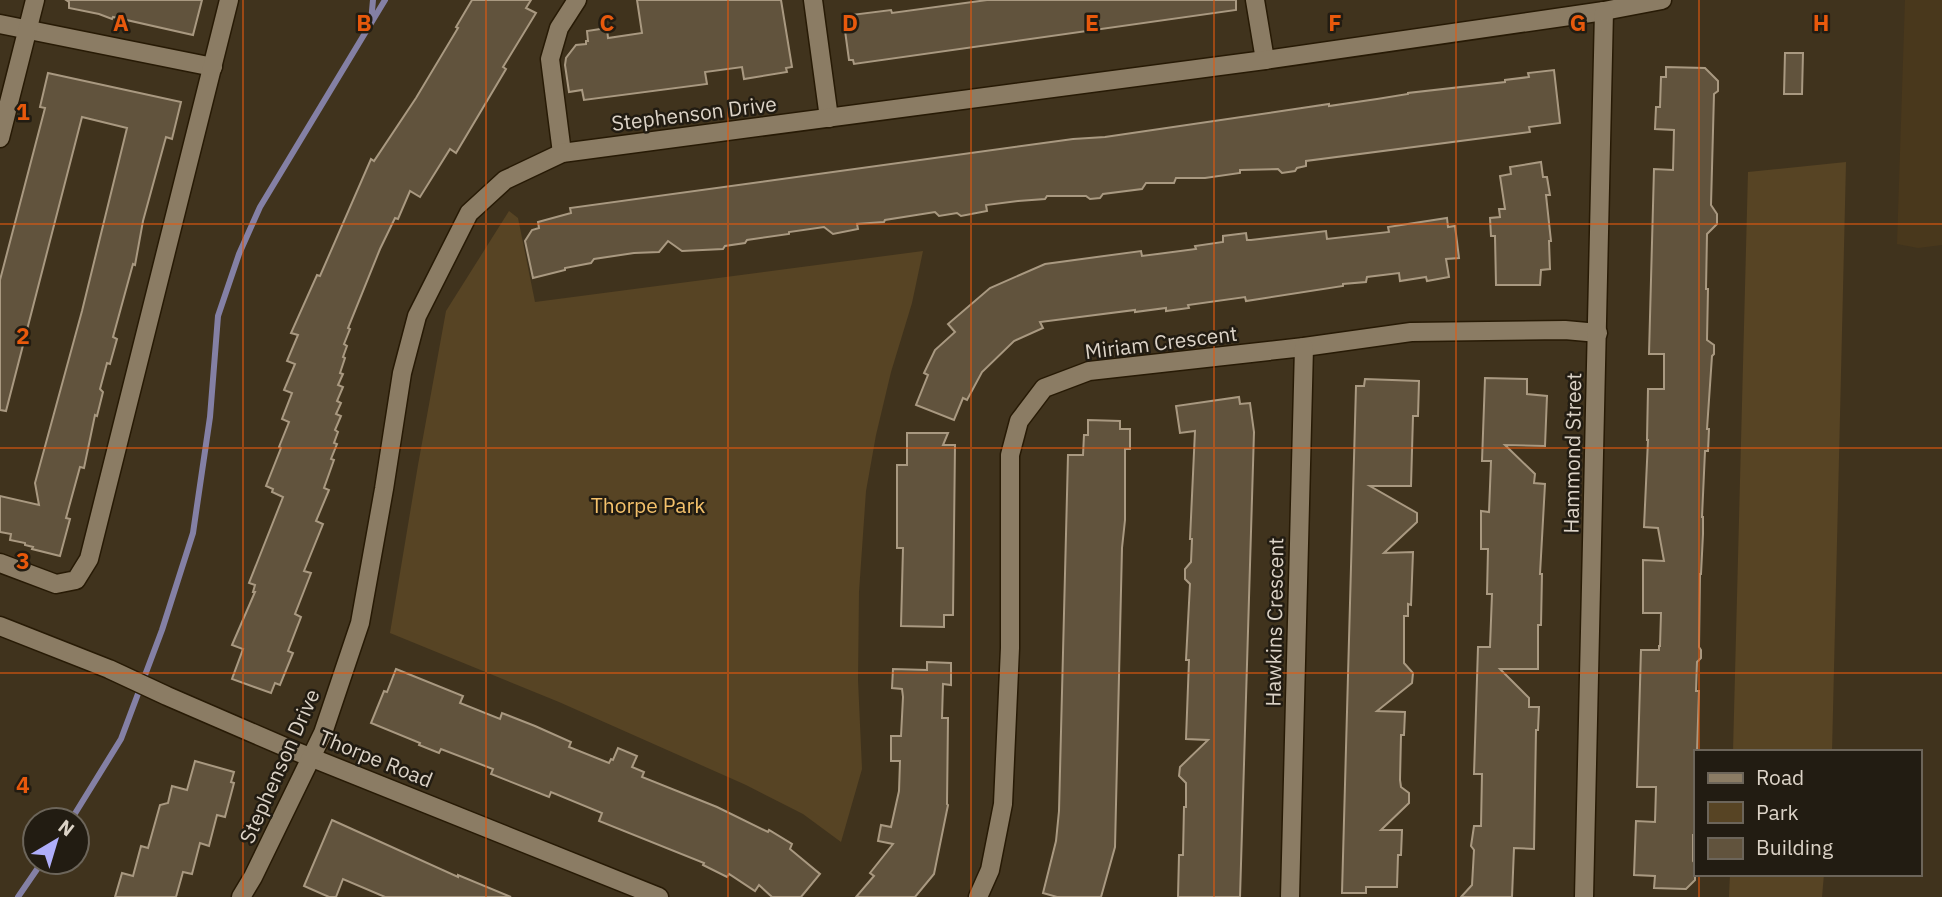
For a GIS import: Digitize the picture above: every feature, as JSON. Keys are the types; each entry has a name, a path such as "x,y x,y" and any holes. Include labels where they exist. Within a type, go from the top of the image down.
{"street":[{"path":"0,138 35,0"},
{"path":"0,563 56,584 76,580 89,559 229,0"},
{"path":"562,153 550,59 559,29 577,0"},
{"path":"813,0 829,118"},
{"path":"1255,0 1265,60"},
{"name":"Stephenson Drive","path":"241,897 323,733 360,623 402,373 417,316 469,213 505,180 562,153 1265,60 1604,11 1662,0"},
{"name":"Hammond Street","path":"1584,897 1604,11"},
{"path":"0,24 213,67"},
{"name":"Miriam Crescent","path":"978,897 990,870 1003,804 1010,648 1010,455 1019,421 1044,388 1089,371 1411,332 1565,330 1598,333"},
{"name":"Hawkins Crescent","path":"1290,897 1304,347"},
{"name":"Thorpe Road","path":"0,626 109,668 167,696 311,757 659,897"}],"shaded area":[{"path":"1905,0 1942,0 1942,245 1918,248 1897,244"}],"green space":[{"path":"1846,162 1832,750 1733,750 1748,172"},
{"name":"Thorpe Park","path":"509,211 518,218 535,302 923,251 912,303 891,372 876,435 866,491 859,592 858,680 862,769 841,842 803,814 746,785 559,702 390,633 446,311"},
{"path":"1730,876 1824,876 1822,897 1729,897"}],"building":[{"path":"66,0 202,0 193,35 69,8 69,2"},
{"path":"472,0 531,0 526,8 536,13 456,153 450,149 420,197 410,191 398,219 395,218 380,249 348,328 350,329 344,344 347,346 343,357 345,358 340,373 343,374 338,385 343,387 337,401 341,403 336,414 341,416 335,430 338,432 334,443 337,444 324,488 329,490 316,521 323,524 304,571 311,573 295,614 301,617 288,651 293,653 280,685 275,683 271,693 232,679 243,649 232,645 255,592 255,585 249,583 283,497 266,486 289,422 282,419 292,393 284,390 295,364 287,361 298,335 291,333 317,275 320,276 371,159 374,161 416,98"},
{"path":"637,0 781,0 792,67 786,68 787,72 744,79 742,67 705,72 707,84 584,100 582,90 569,92 566,58 576,45 586,44 587,31 607,28 608,38 642,33"},
{"path":"987,0 1236,0 1236,10 854,64 853,60 849,60 843,16 891,10 892,13"},
{"path":"1785,53 1803,53 1802,94 1784,94"},
{"path":"1666,67 1705,68 1718,81 1718,91 1714,94 1711,205 1717,214 1717,224 1707,234 1707,340 1714,345 1714,354 1702,517 1701,658 1697,662 1697,750 1694,750 1695,880 1686,889 1654,888 1655,876 1634,875 1636,821 1655,822 1656,787 1637,787 1641,650 1659,650 1661,613 1643,613 1643,560 1664,561 1658,528 1644,527 1648,389 1664,389 1664,354 1649,354 1654,169 1673,170 1674,130 1655,129 1656,107 1660,107 1661,77 1666,77"},
{"path":"1554,70 1560,123 1529,127 1530,132 1306,161 1306,166 1282,173 1278,169 1240,170 1240,173 1205,178 1176,178 1174,183 1146,183 1142,189 1103,194 1100,198 1047,196 1045,199 986,205 987,211 961,216 957,213 939,216 935,212 884,222 857,224 858,229 833,234 824,227 789,232 747,240 745,243 725,246 723,249 682,251 668,241 659,252 594,259 591,263 533,278 525,241 532,230 539,228 538,222 571,213 570,208 1505,82 1529,77 1528,73"},
{"path":"48,73 181,102 172,139 166,137 143,221 135,265 133,264 113,337 117,339 100,389 103,392 97,416 95,415 84,468 80,467 66,518 70,519 60,556 32,549 33,547 25,543 10,540 11,534 0,532 0,496 39,505 35,483 82,311 127,128 82,117 6,411 0,410 0,280 45,108 40,107"},
{"path":"1541,162 1550,195 1546,195 1551,241 1550,269 1541,270 1540,285 1496,285 1495,236 1491,236 1490,218 1500,217 1499,209 1505,209 1500,176 1511,174 1510,167"},
{"path":"1447,218 1448,227 1455,226 1459,258 1446,259 1449,277 1427,281 1426,277 1400,281 1399,273 1367,277 1366,282 1246,301 1245,297 1166,311 1166,308 1135,310 1040,322 1043,328 1014,341 982,372 967,400 963,398 954,420 916,405 928,375 924,373 935,350 955,332 948,324 990,288 1045,264 1141,251 1142,256 1196,249 1195,246 1223,242 1223,236 1246,233 1247,240 1251,240 1326,231 1327,239 1389,232 1388,227"},
{"path":"1485,378 1527,379 1527,394 1547,396 1545,446 1505,445 1535,474 1534,483 1545,484 1538,669 1500,669 1529,698 1529,707 1539,707 1536,730 1534,849 1514,848 1512,897 1461,897 1472,885 1474,850 1471,846 1474,826 1481,826 1482,774 1474,774 1478,647 1490,647 1492,594 1487,594 1488,549 1481,549 1481,511 1489,512 1491,461 1482,461"},
{"path":"1365,379 1419,381 1418,416 1413,416 1411,486 1370,486 1417,513 1417,522 1384,553 1413,552 1411,605 1408,604 1408,616 1404,616 1404,663 1413,673 1412,683 1377,711 1405,712 1404,735 1401,735 1400,780 1401,787 1409,793 1409,803 1381,830 1402,830 1397,887 1366,887 1366,893 1342,893 1356,386 1364,386"},
{"path":"1239,397 1240,404 1250,403 1254,432 1240,897 1178,897 1179,855 1183,855 1186,807 1186,783 1179,776 1180,767 1208,740 1186,739 1190,584 1185,579 1185,569 1191,562 1195,431 1180,433 1176,406"},
{"path":"1088,420 1120,421 1120,429 1130,429 1130,449 1125,449 1115,847 1101,897 1057,897 1043,893 1056,841 1059,811 1068,455 1083,455 1084,435 1088,435"},
{"path":"907,433 948,433 943,445 955,445 953,615 944,615 944,627 901,626 903,548 897,548 897,465 907,465"},
{"path":"927,662 951,663 951,685 943,684 942,718 948,718 948,805 934,874 915,897 856,897 874,876 870,873 893,844 878,841 881,825 891,827 899,791 900,761 891,761 891,736 901,736 903,697 902,689 892,688 893,669 927,670"},
{"path":"396,669 463,696 460,703 500,719 502,713 535,726 571,742 569,747 609,763 618,748 637,756 632,767 644,772 642,777 717,807 768,832 769,830 792,844 790,849 820,874 801,897 772,897 759,885 755,891 729,874 727,877 703,865 704,863 599,821 602,813 551,792 549,797 491,774 493,769 441,749 439,753 371,723"},
{"path":"195,761 234,772 231,782 234,783 225,817 217,815 209,846 200,843 192,874 183,872 176,897 115,897 122,873 133,876 141,846 148,848 160,805 168,803 172,786 187,790"},
{"path":"332,820 458,877 511,897 385,897 343,879 336,897 329,897 304,886"}],"waterway":[{"path":"371,22 373,0"},
{"path":"80,806 121,739 162,630 193,533 210,417 218,316 239,254 260,207 385,0"},
{"path":"18,897 32,876"}]}
